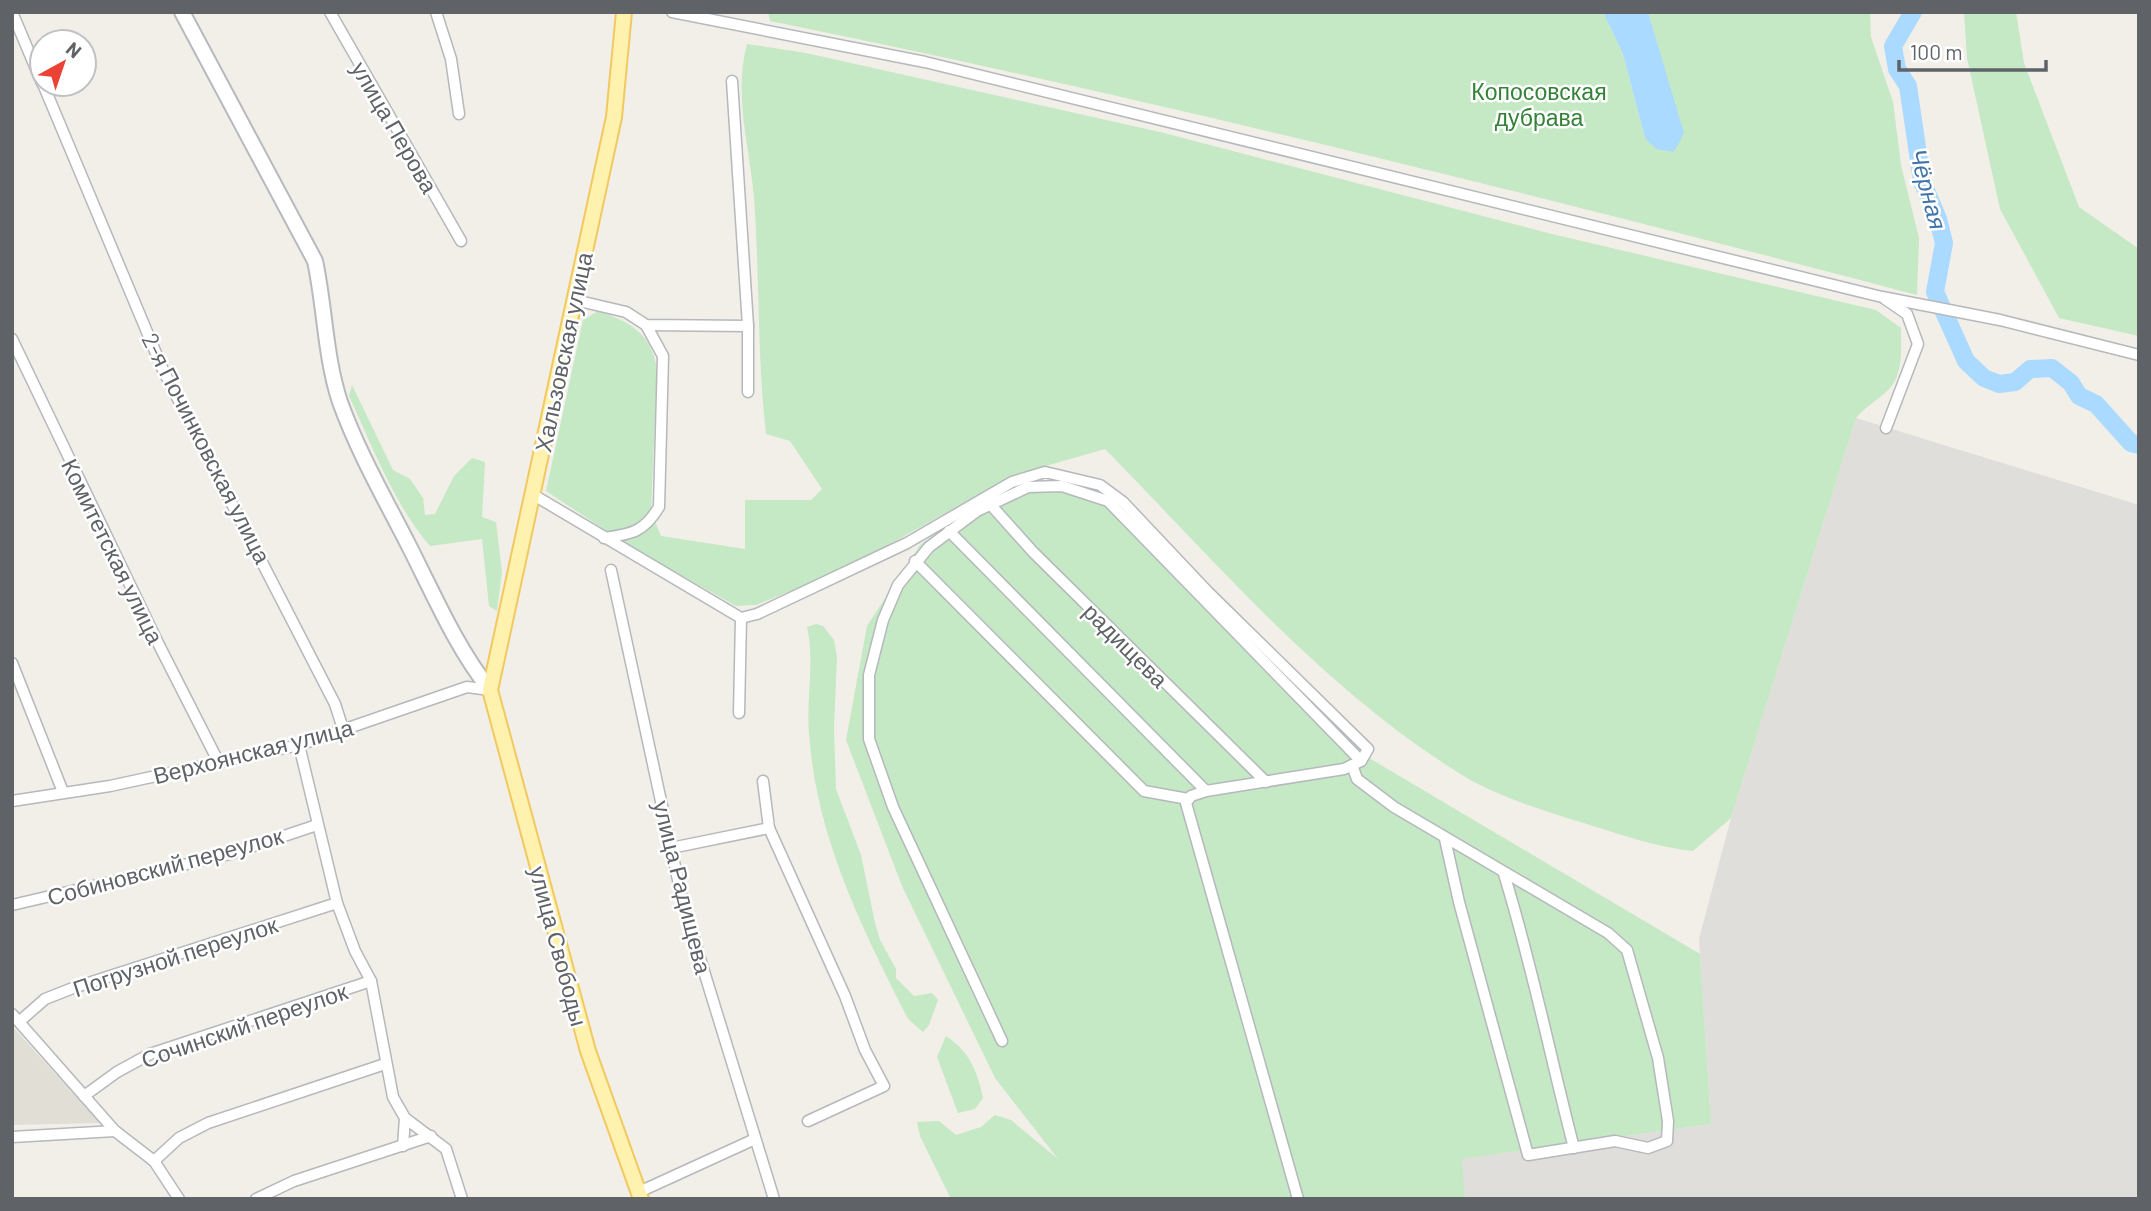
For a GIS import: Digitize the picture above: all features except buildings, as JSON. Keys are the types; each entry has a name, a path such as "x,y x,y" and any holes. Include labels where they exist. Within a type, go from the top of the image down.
{"main road":[{"name":"Хальзовская улица","path":"490,690 614,117 624,12"},
{"name":"улица Свободы","path":"490,690 588,1051 640,1195"}],"street":[{"name":"2-я Починковская улица","path":"12,12 28,50"},
{"path":"182,12 315,261 323,297 327,344 340,401 375,478 468,662 490,690"},
{"name":"улица Перова","path":"330,12 461,241"},
{"path":"436,12 451,59 459,114"},
{"path":"672,12 925,62 1882,297 1950,310 2139,355"},
{"path":"732,81 748,326 748,392"},
{"name":"2-я Починковская улица","path":"48,98 163,370 274,582 335,704 344,732"},
{"path":"1882,297 1908,314 1918,344 1886,428"},
{"path":"575,300 626,312 646,325 663,356 659,507 650,523 630,534 604,538"},
{"path":"646,325 748,326"},
{"name":"Комитетская улица","path":"12,339 218,761"},
{"path":"531,494 741,618 757,614 907,543 1012,482 1045,472 1100,485 1123,502 1207,591 1368,749 1357,763 1357,779 1394,807 1608,933 1628,950 1658,1058 1668,1121 1667,1141 1648,1148 1615,1141 1528,1155 1465,926 1445,839"},
{"path":"1002,1041 893,807 869,739 869,675 883,620 898,585 915,561 949,531 990,504 1028,487 1062,486 1108,500 1357,763"},
{"name":"радищева","path":"990,504 1033,552 1266,782"},
{"path":"949,531 1206,791"},
{"path":"915,561 1144,791 1188,799 1206,791 1357,763"},
{"name":"улица Радищева","path":"611,570 683,903 774,1199"},
{"path":"739,713 741,618"},
{"path":"12,663 63,792"},
{"name":"Верхоянская улица","path":"12,801 110,786 299,745 344,732 467,687 490,690"},
{"path":"299,745 337,903 355,951 372,981 393,1097 405,1118 446,1149 462,1199"},
{"path":"763,781 769,828 845,996 865,1050 884,1086 808,1121"},
{"path":"1188,799 1188,811 1298,1199"},
{"name":"Собиновский переулок","path":"12,905 230,854 317,825"},
{"path":"671,848 769,828"},
{"path":"1504,874 1535,979 1542,1024 1574,1147"},
{"name":"Погрузной переулок","path":"16,1018 46,999 73,988 337,903"},
{"name":"Сочинский переулок","path":"84,1096 117,1072 150,1054 372,981"},
{"path":"16,1018 115,1131 154,1161 178,1199"},
{"path":"154,1161 179,1138 208,1123 385,1064"},
{"path":"403,1146 405,1118"},
{"path":"12,1137 115,1131"},
{"path":"256,1199 294,1181 431,1136"},
{"path":"640,1195 755,1139"}],"shaded area":[{"path":"1856,418 2139,505 2139,1199 1465,1199 1461,1159 1711,1124 1699,939 1731,818"},
{"path":"12,1026 100,1123 12,1125"}],"green space":[{"name":"Копосовская дубрава","path":"768,12 1603,12 1623,54 1645,138 1668,83 1648,12 1870,12 1871,37 1893,102 1901,165 1919,238 1917,295 1345,150 1058,83 770,21"},
{"path":"1964,12 2016,12 2024,63 2079,207 2139,249 2139,336 2059,318 2000,209 1967,58"},
{"path":"747,44 806,53 1160,132 1552,234 1876,310 1901,328 1901,354 1896,379 1886,392 1856,418 1731,818 1693,851 1680,849 1641,841 1541,810 1462,775 1363,704 1318,664 1231,580 1105,449 1014,475 886,546 806,585 756,605 736,606 631,547 546,491 583,320 598,311 638,331 645,338 654,358 657,370 651,512 661,536 745,549 745,500 811,500 822,489 790,441 766,434 754,198 742,102 743,63"},
{"path":"352,385 393,470 410,479 423,498 425,515 435,514 454,476 472,458 485,462 482,517 496,522 502,572 497,611 489,606 482,539 430,546 405,512 385,474 349,396"},
{"path":"1061,480 1106,493 1369,758 1700,954 1711,1124 1462,1159 1465,1199 951,1199 920,1136 917,1122 939,1121 956,1135 981,1127 995,1115 1011,1120 1058,1159 995,1078 902,886 846,740 867,626 920,545 981,501 1019,485"},
{"path":"816,624 823,626 834,640 837,657 834,727 836,789 861,855 880,940 896,969 896,978 914,996 932,993 938,1000 929,1025 923,1032 908,1019 874,951 844,881 821,809 813,771 808,720 810,653 807,627"},
{"path":"946,1036 967,1056 975,1071 983,1098 975,1109 958,1113 937,1057"}],"water":[{"path":"1603,12 1648,12 1684,133 1674,152 1656,149 1645,138 1623,54"}],"waterway":[{"name":"Чёрная","path":"1913,12 1893,46 1897,69 1908,86 1922,181 1938,219 1944,243 1935,292 1966,361 1984,378 1999,384 2015,382 2030,369 2052,368 2071,383 2079,396 2096,404 2131,443 2139,445"}]}
